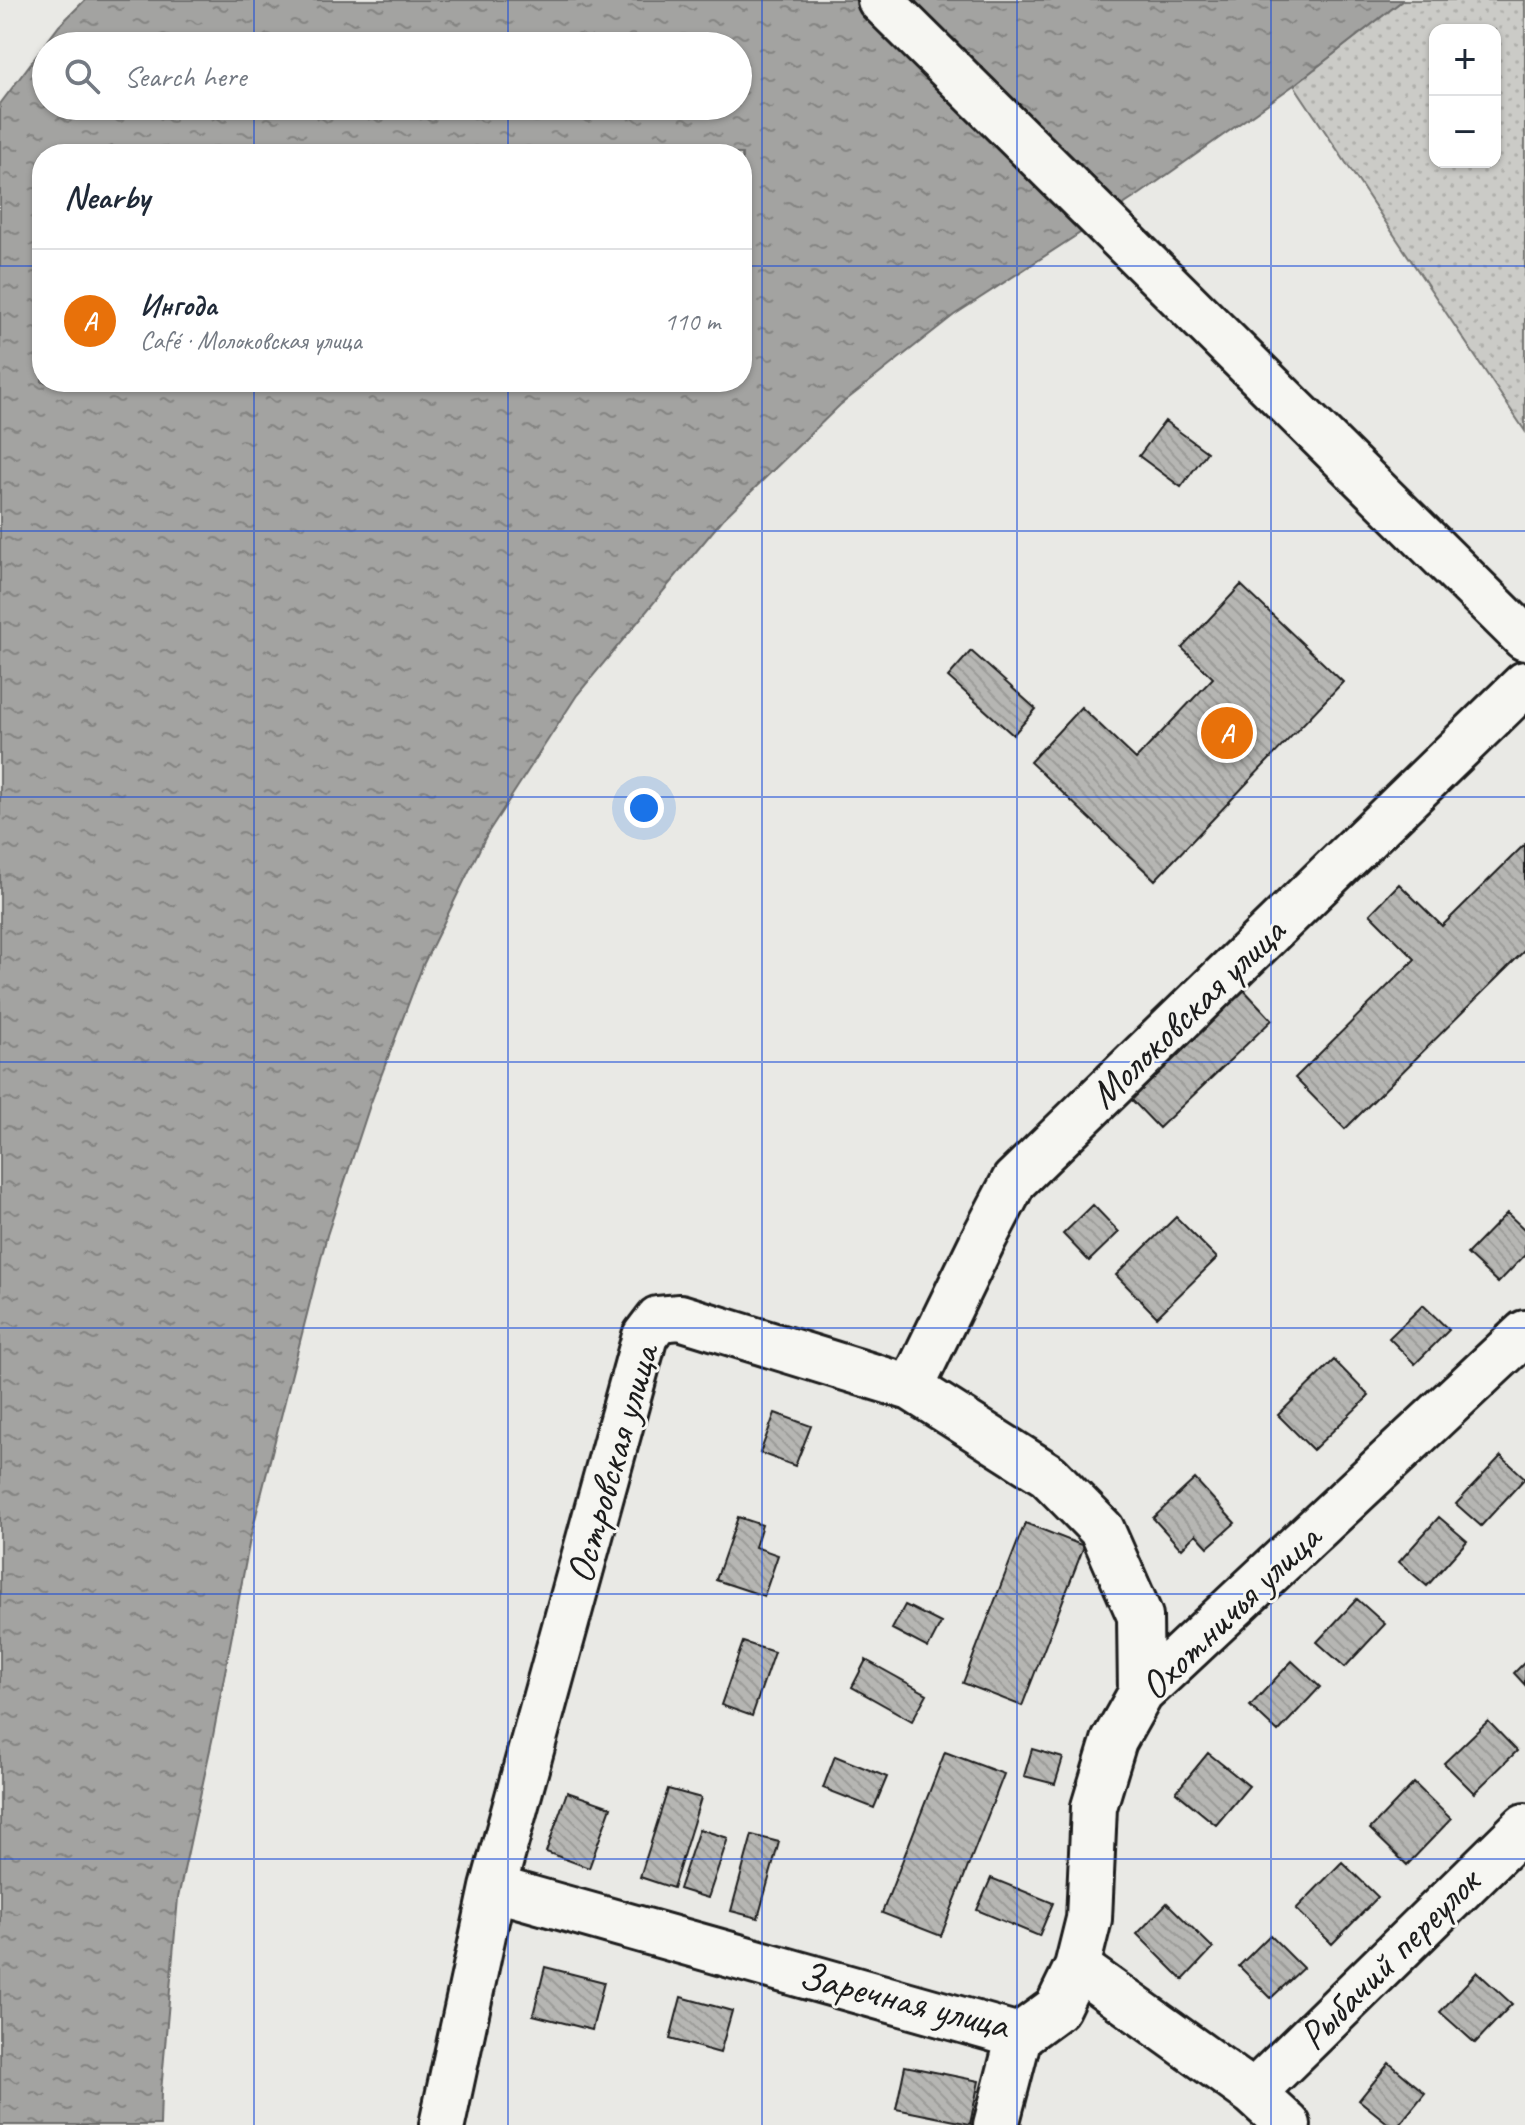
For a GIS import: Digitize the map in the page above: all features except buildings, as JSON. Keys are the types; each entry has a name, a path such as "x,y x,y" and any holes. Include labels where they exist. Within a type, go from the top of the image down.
{"street":[{"path":"880,0 1525,638"},
{"name":"Молоковская улица","path":"911,1388 1014,1181 1525,684"},
{"name":"Островская улица","path":"442,2125 493,1888 645,1336 658,1319 680,1317 911,1388 1048,1475 1102,1530 1140,1616 1141,1693"},
{"name":"Охотничья улица","path":"1077,1967 1089,1919 1094,1807 1114,1741 1141,1693 1525,1333"},
{"name":"Рыбачий переулок","path":"1253,2093 1525,1826"},
{"name":"Заречная улица","path":"493,1888 1019,2036 1057,2008 1077,1967"},
{"path":"1077,1967 1253,2093 1288,2125"},
{"path":"996,2125 1019,2036"}],"shaded area":[{"path":"1403,0 1525,0 1525,431 1294,85"}],"water":[{"path":"85,0 1403,0 1294,85 1140,194 954,315 840,405 723,519 577,695 487,834 423,965 370,1105 327,1235 250,1539 213,1736 178,1898 160,2125 0,2125 0,104 32,62 32,120 752,120 752,32 54,32"}],"place":[{"name":"Ингода","path":"1227,733"}]}
